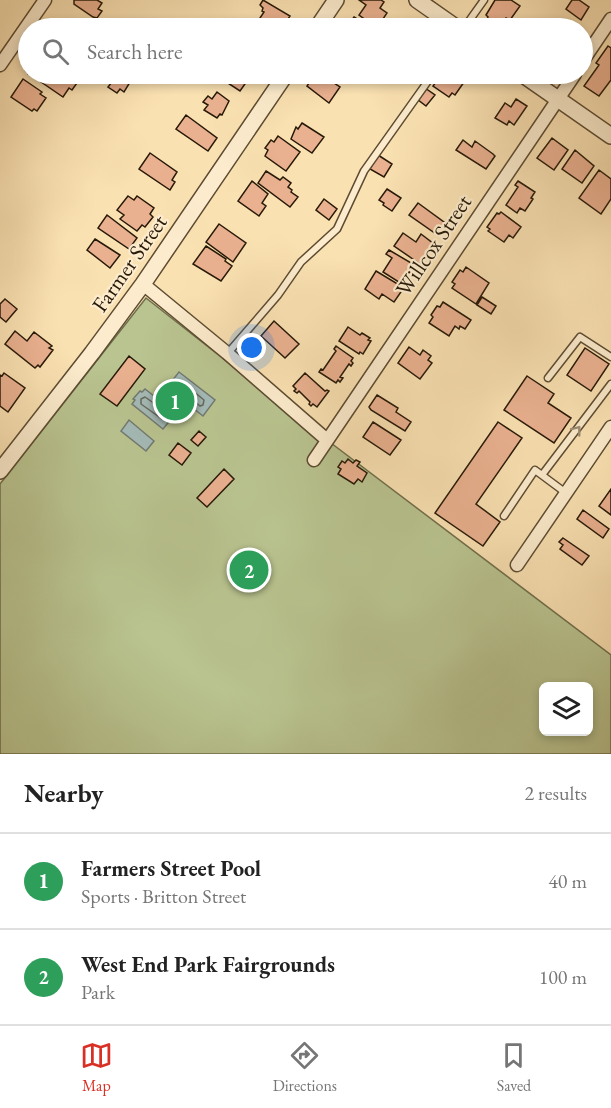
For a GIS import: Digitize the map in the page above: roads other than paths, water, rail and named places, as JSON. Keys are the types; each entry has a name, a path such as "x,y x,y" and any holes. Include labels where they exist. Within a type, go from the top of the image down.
{"street":[{"path":"33,18 45,0"},
{"path":"324,18 336,0"},
{"path":"417,0 443,18"},
{"path":"593,46 611,20"},
{"path":"0,65 18,39"},
{"name":"Farmer Street","path":"0,471 143,284 279,84"},
{"path":"536,84 611,136"},
{"name":"Willcox Street","path":"314,460 568,84"},
{"path":"143,284 327,440"},
{"path":"517,565 611,428"}],"lane":[{"path":"471,18 484,0"},
{"path":"227,353 278,295 301,262 337,229 364,171 426,84"},
{"path":"548,378 580,337 611,357"},
{"path":"542,475 611,384"},
{"path":"504,516 535,470 566,493"}],"water":[{"path":"179,372 215,400 203,416 185,402 163,429 132,404 135,400 133,399 145,389 158,399"},
{"path":"129,420 154,441 146,451 121,431"}],"place":[{"name":"Farmers Street Pool","path":"175,401"},
{"name":"West End Park Fairgrounds","path":"249,570"}]}
